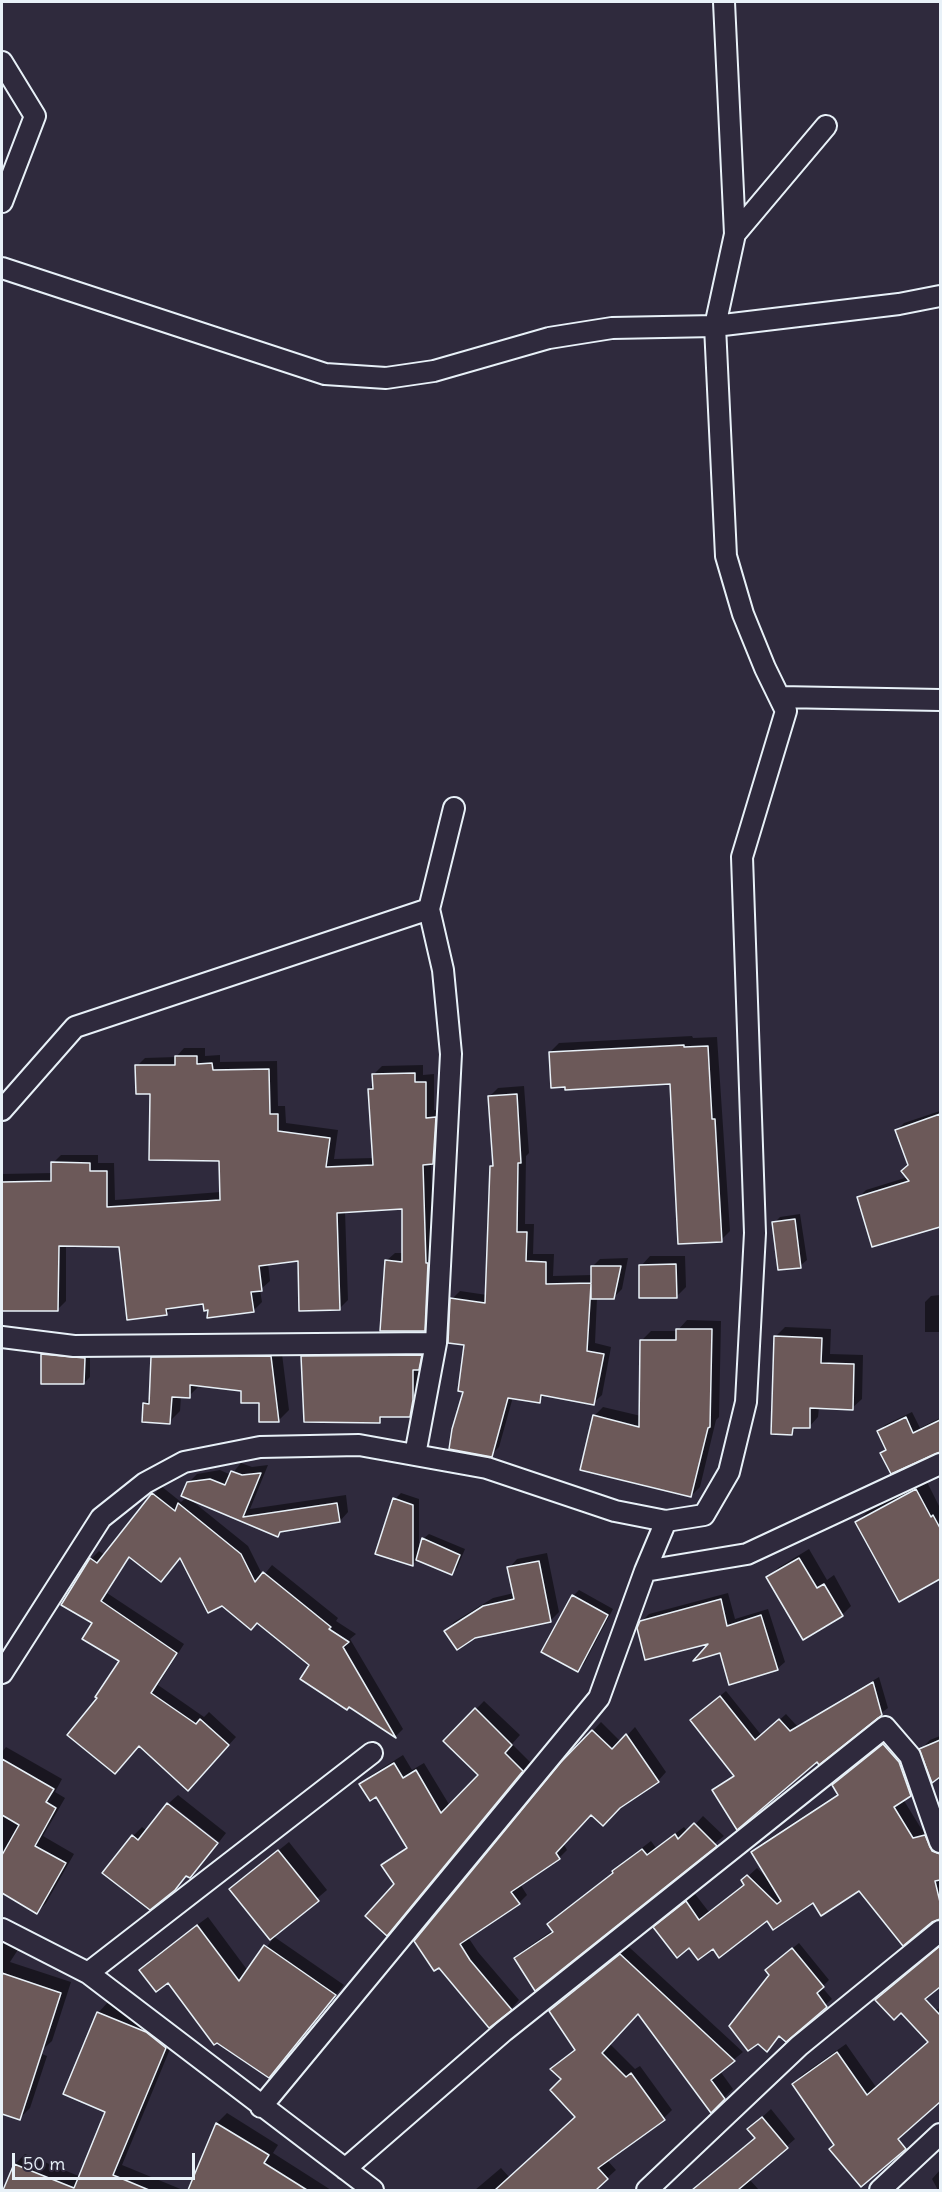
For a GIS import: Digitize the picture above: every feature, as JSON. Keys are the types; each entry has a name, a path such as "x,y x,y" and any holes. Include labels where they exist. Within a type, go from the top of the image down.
{"street":[{"path":"2,1673 101,1518 145,1483 184,1462 260,1447 359,1445 487,1468 615,1512 666,1521 704,1515 729,1472 746,1402 755,1233 742,857 786,711 742,614 726,556 715,326 735,234 724,2"},
{"path":"2,62 35,116 2,202"},
{"path":"735,234 826,126"},
{"path":"2,268 325,374 386,378 434,370 549,338 612,328 715,326 899,304 940,296"},
{"path":"780,697 940,700"},
{"path":"416,1455 436,1343 451,1054 442,970 429,909 454,808"},
{"path":"2,1110 75,1027 429,909"},
{"path":"2,1337 74,1346 436,1343"},
{"path":"645,1571 747,1554 940,1464"},
{"path":"261,2107 599,1698 645,1571 666,1521"},
{"path":"345,2169 504,2031 885,1727 910,1756 940,1842"},
{"path":"88,1973 372,1753"},
{"path":"2,1929 88,1973 261,2107 373,2190"},
{"path":"647,2190 799,2046 940,1932"},
{"path":"880,2190 940,2134"}],"building":[{"path":"684,1045 684,1047 708,1046 722,1242 678,1244 670,1084 565,1090 565,1087 551,1088 549,1052"},
{"path":"175,1056 197,1056 197,1064 212,1063 213,1070 269,1069 270,1114 278,1114 278,1131 330,1138 326,1167 373,1165 368,1089 373,1089 372,1074 415,1073 415,1082 426,1082 426,1118 436,1117 433,1164 423,1165 426,1263 428,1263 425,1331 380,1331 385,1260 402,1262 402,1209 337,1213 340,1310 299,1311 298,1261 259,1266 262,1291 251,1292 254,1312 207,1318 208,1310 204,1311 203,1304 166,1309 167,1315 127,1320 119,1247 59,1246 58,1311 2,1311 2,1182 51,1181 51,1162 90,1163 90,1171 107,1171 107,1207 220,1200 219,1161 149,1160 150,1094 136,1094 135,1065 175,1065"},
{"path":"517,1094 521,1163 518,1163 517,1232 527,1232 526,1261 546,1262 546,1284 591,1283 591,1266 621,1266 614,1299 591,1299 591,1284 587,1351 604,1354 594,1405 541,1395 540,1403 508,1398 492,1457 449,1449 452,1429 463,1392 458,1391 464,1345 448,1343 450,1298 485,1303 490,1166 493,1166 488,1096"},
{"path":"940,1114 940,1227 872,1247 857,1197 909,1181 901,1171 908,1165 895,1130"},
{"path":"795,1219 801,1268 778,1270 772,1222"},
{"path":"676,1264 677,1298 639,1298 639,1265"},
{"path":"676,1329 712,1329 710,1427 691,1497 580,1470 593,1415 639,1427 640,1340 676,1340"},
{"path":"774,1336 822,1338 821,1363 854,1364 853,1410 810,1408 810,1428 793,1428 792,1435 771,1434"},
{"path":"41,1354 85,1358 84,1384 41,1384"},
{"path":"422,1355 419,1370 413,1370 413,1400 410,1417 380,1417 380,1423 304,1422 301,1356"},
{"path":"271,1356 279,1422 259,1422 259,1403 241,1403 241,1391 190,1385 190,1398 172,1397 170,1424 142,1422 143,1403 149,1404 151,1357"},
{"path":"906,1417 913,1433 940,1420 940,1452 891,1474 880,1453 886,1450 877,1431"},
{"path":"231,1471 242,1475 261,1473 243,1517 337,1503 340,1522 280,1532 278,1537 181,1496 187,1482 210,1479 225,1485"},
{"path":"916,1489 931,1517 933,1515 940,1528 940,1579 899,1602 855,1522"},
{"path":"152,1493 175,1511 178,1503 241,1554 255,1582 263,1572 331,1627 329,1629 349,1642 343,1647 396,1738 349,1707 347,1710 300,1679 309,1665 257,1623 251,1630 222,1606 208,1613 180,1558 161,1582 129,1557 101,1601 177,1653 151,1693 196,1724 200,1719 229,1745 188,1791 139,1746 115,1774 67,1735 97,1698 95,1697 119,1661 82,1639 92,1623 61,1605 90,1558 97,1563"},
{"path":"393,1498 413,1505 413,1566 375,1554"},
{"path":"422,1538 460,1555 452,1575 416,1560"},
{"path":"799,1558 817,1588 824,1584 843,1616 803,1640 766,1577"},
{"path":"539,1561 551,1622 475,1638 457,1650 444,1631 483,1606 514,1599 507,1567"},
{"path":"572,1595 608,1615 578,1672 541,1652"},
{"path":"721,1599 727,1626 761,1615 778,1670 729,1685 720,1653 693,1661 708,1644 645,1660 637,1628 640,1621"},
{"path":"873,1682 882,1715 819,1765 817,1762 737,1830 712,1790 734,1776 690,1720 720,1696 755,1740 779,1719 790,1731"},
{"path":"475,1708 512,1745 505,1753 523,1771 387,1936 365,1916 394,1884 381,1865 407,1848 376,1797 370,1801 359,1784 394,1763 403,1778 416,1770 441,1813 478,1775 443,1741"},
{"path":"592,1730 612,1749 626,1734 659,1782 620,1808 603,1826 591,1815 556,1853 560,1859 511,1892 520,1904 460,1944 470,1960 512,2010 489,2028 439,1968 434,1971 414,1941 561,1762"},
{"path":"940,1740 940,1777 932,1783 919,1749"},
{"path":"883,1744 899,1762 911,1796 894,1807 913,1838 925,1835 932,1851 940,1854 940,1880 935,1881 940,1902 940,1919 932,1922 903,1946 859,1891 821,1916 813,1903 773,1930 767,1921 719,1958 713,1949 698,1960 689,1948 677,1958 653,1927 686,1901 699,1920 744,1885 741,1880 747,1875 777,1904 781,1901 751,1852 838,1795 832,1785"},
{"path":"2,1759 54,1789 46,1802 56,1808 35,1846 66,1863 37,1914 2,1893 2,1855 19,1825 2,1815"},
{"path":"167,1803 218,1843 190,1878 186,1876 175,1890 150,1910 102,1873 132,1835 138,1840"},
{"path":"694,1823 717,1846 535,1991 514,1958 553,1932 547,1924 613,1873 612,1871 642,1849 647,1855 675,1834 678,1839"},
{"path":"278,1850 319,1901 270,1940 229,1889"},
{"path":"197,1925 239,1981 264,1945 336,1995 269,2078 217,2043 214,2045 168,1983 156,1992 139,1970"},
{"path":"940,1946 940,1987 925,1999 940,2015 940,2102 898,2139 906,2149 861,2187 829,2149 834,2145 792,2084 837,2052 867,2095 928,2042 901,2013 894,2020 875,2000"},
{"path":"792,1948 824,1987 817,1993 827,2007 786,2042 779,2036 767,2052 758,2044 748,2051 729,2026 769,1975 765,1970"},
{"path":"620,1954 735,2061 711,2080 725,2099 711,2113 638,2014 602,2053 626,2077 631,2073 665,2120 598,2168 608,2179 596,2190 495,2190 575,2117 550,2090 561,2079 550,2069 575,2050 549,2011"},
{"path":"2,1973 61,1993 20,2120 2,2114"},
{"path":"97,2012 146,2032 166,2048 113,2175 149,2190 3,2190 14,2164 74,2188 105,2112 63,2094"},
{"path":"762,2117 788,2148 738,2190 692,2190 755,2138 747,2129"},
{"path":"216,2123 269,2155 264,2163 307,2190 188,2190"}]}
